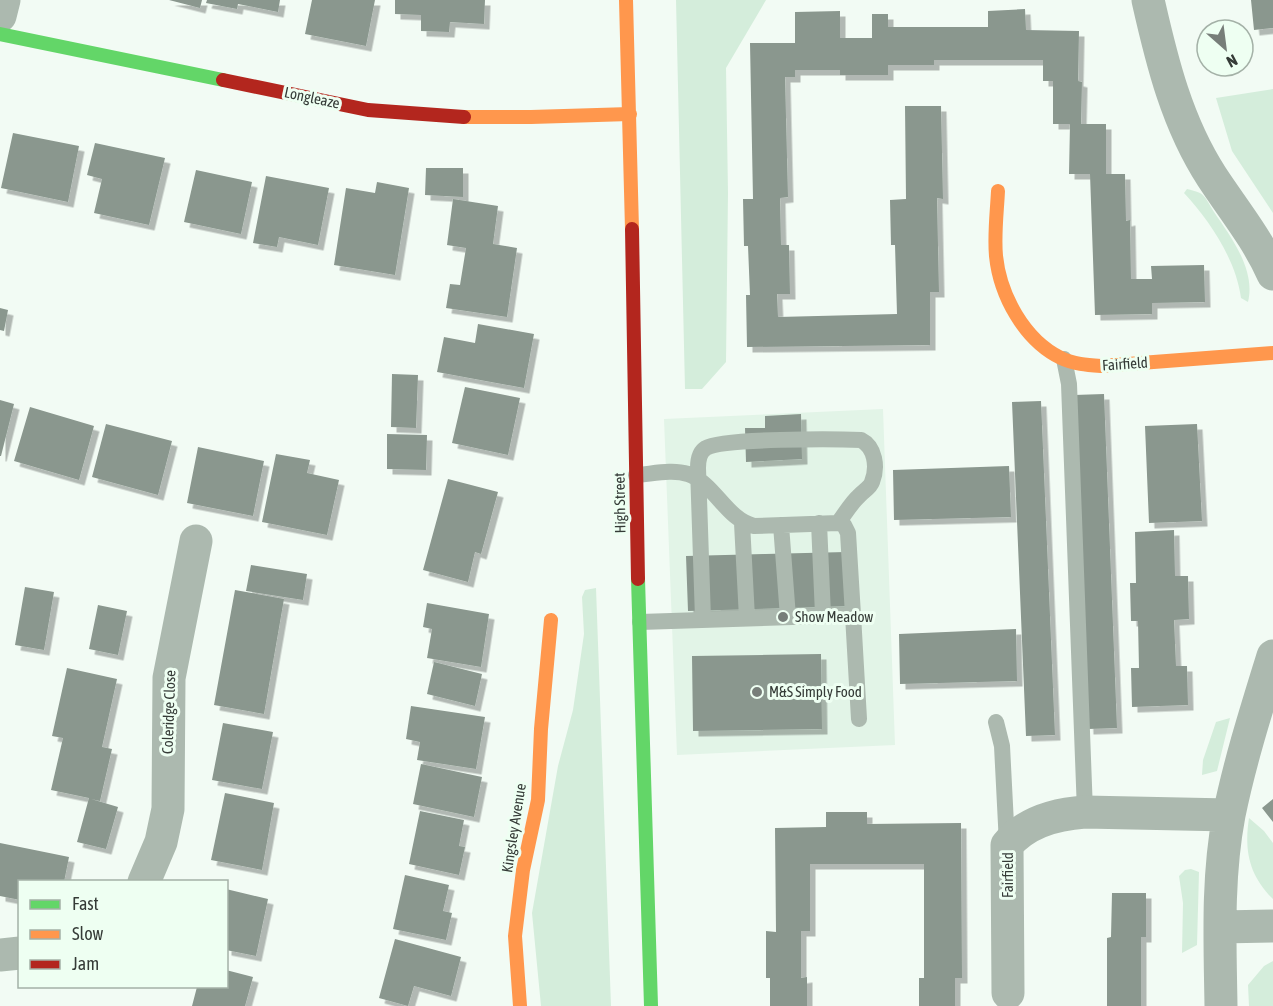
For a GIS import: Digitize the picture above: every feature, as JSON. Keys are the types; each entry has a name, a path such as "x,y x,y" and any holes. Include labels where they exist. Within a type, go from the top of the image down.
{"street":[{"path":"0,16 4,0"},
{"name":"High Street","path":"626,0 636,475 651,1006"},
{"path":"1148,0 1164,69 1178,114 1211,176 1241,218 1266,258 1273,274"},
{"name":"Longleaze","path":"0,34 368,110 410,115 514,118 630,114"},
{"name":"Fairfield","path":"998,191 996,261 1001,282 1022,322 1035,339 1064,359 1098,367 1273,353"},
{"name":"Coleridge Close","path":"145,880 160,842 168,809 169,678 196,541"},
{"name":"Kingsley Avenue","path":"520,1006 515,936 523,870 538,800 541,729 551,620"},
{"path":"1221,1006 1220,892 1229,815 1273,656"},
{"name":"Fairfield","path":"1008,993 1007,844 1016,833 1066,813 1229,815"},
{"path":"1220,927 1273,926"},
{"path":"0,955 18,953"}],"lane":[{"path":"1064,359 1069,384 1085,812"},
{"path":"703,619 698,460 703,450 710,446 732,442 861,440 872,450 874,469 872,483 838,523"},
{"path":"636,475 686,474 698,480 742,523 754,526 819,523 844,525 848,533 858,719"},
{"path":"742,523 747,618"},
{"path":"819,523 823,615"},
{"path":"781,525 788,617"},
{"path":"640,622 852,615"},
{"path":"996,722 1002,746 1007,844"}],"shaded area":[{"path":"676,0 766,0 726,68 728,193 726,362 702,389 685,389"},
{"path":"1273,89 1273,213 1232,151 1216,98"},
{"path":"1187,189 1204,196 1240,254 1250,290 1248,302 1241,298 1228,255 1203,216 1184,193"},
{"name":"Show Meadow","path":"883,409 895,745 677,755 664,419"},
{"path":"596,588 611,1006 541,1006 532,913 558,766 573,710 584,634 582,597 585,590"},
{"path":"1230,718 1217,771 1202,775 1203,760 1216,722"},
{"path":"1249,818 1264,831 1273,843 1273,899 1258,881 1250,862 1247,841"},
{"path":"1191,869 1199,872 1197,945 1182,953 1183,903 1179,876 1185,870"},
{"path":"1273,961 1273,1006 1249,1006 1248,985 1264,966"}],"building":[{"path":"169,0 202,0 200,8"},
{"path":"207,0 280,0 278,12 238,4 237,9 206,3"},
{"path":"312,0 375,0 366,46 305,34"},
{"path":"395,0 485,0 484,24 450,22 449,32 421,31 421,15 395,14"},
{"path":"1251,0 1273,0 1273,28 1255,30 1255,18 1253,18"},
{"path":"1025,9 1026,30 1079,31 1078,81 1082,82 1081,124 1106,124 1106,174 1125,174 1126,221 1130,220 1131,279 1152,279 1151,266 1204,265 1205,302 1152,303 1152,314 1095,315 1090,174 1069,174 1070,124 1053,124 1053,81 1043,81 1043,60 934,60 934,65 888,65 888,75 840,75 840,70 795,70 795,77 785,77 788,197 780,198 781,245 789,245 790,294 777,294 778,317 897,314 895,245 891,245 890,200 906,199 905,106 941,106 943,199 937,198 939,292 930,292 930,345 747,347 746,295 750,295 748,246 744,246 743,199 753,199 750,43 795,43 795,12 840,11 840,38 872,38 872,14 888,14 888,27 988,27 988,11"},
{"path":"13,133 79,146 68,202 1,188"},
{"path":"95,143 165,158 149,225 94,213 102,179 87,175"},
{"path":"426,168 463,168 463,197 425,195"},
{"path":"196,170 252,182 241,234 184,222"},
{"path":"266,176 329,188 318,245 279,237 277,247 253,243"},
{"path":"377,182 409,188 395,275 334,265 346,188 375,193"},
{"path":"453,199 498,206 493,244 517,248 507,317 446,308 450,284 460,285 466,248 447,245"},
{"path":"0,308 8,310 4,331 0,330"},
{"path":"478,324 534,334 524,388 437,372 444,337 475,343"},
{"path":"392,374 418,375 416,428 391,427"},
{"path":"465,387 520,398 508,455 452,443"},
{"path":"1104,394 1117,728 1088,729 1074,395"},
{"path":"0,400 14,404 1,456 0,456"},
{"path":"1041,401 1055,735 1026,736 1012,402"},
{"path":"30,407 94,426 79,480 14,461"},
{"path":"801,414 802,459 746,462 745,428 765,428 765,416"},
{"path":"106,424 172,441 158,495 92,477"},
{"path":"1197,424 1202,521 1149,523 1145,426"},
{"path":"387,434 427,435 426,470 387,469"},
{"path":"198,447 264,461 253,516 187,503"},
{"path":"276,454 310,460 307,473 339,480 327,535 262,522"},
{"path":"1009,466 1011,517 894,520 893,470"},
{"path":"448,479 498,492 481,554 475,552 468,582 423,570"},
{"path":"1174,530 1175,576 1188,576 1189,619 1174,620 1176,666 1187,666 1188,705 1132,707 1131,668 1139,668 1138,621 1131,621 1130,583 1136,583 1135,532"},
{"path":"846,552 848,606 688,611 686,556"},
{"path":"251,565 307,574 303,600 246,591"},
{"path":"25,587 54,592 44,650 15,645"},
{"path":"235,590 284,599 264,714 214,705"},
{"path":"427,603 489,614 481,667 427,658 432,629 423,627"},
{"path":"98,605 127,611 118,655 89,649"},
{"path":"1016,629 1017,681 900,684 899,634"},
{"name":"M&S Simply Food","path":"821,654 822,729 693,731 692,656"},
{"path":"434,662 482,674 475,706 427,694"},
{"path":"67,668 117,679 102,747 112,749 100,801 91,799 118,807 106,849 77,842 89,798 51,790 63,738 52,736"},
{"path":"411,706 485,717 476,769 417,760 420,742 406,739"},
{"path":"223,723 273,732 262,789 212,780"},
{"path":"421,764 482,777 474,817 413,804"},
{"path":"225,793 274,803 262,870 211,860"},
{"path":"1273,799 1273,822 1262,808"},
{"path":"420,811 464,820 459,846 465,847 459,875 409,864"},
{"path":"826,812 867,812 867,824 961,823 962,978 955,978 955,1006 919,1006 919,978 924,978 924,864 810,864 810,931 801,931 801,978 807,977 807,1006 770,1006 770,978 766,978 766,931 776,932 775,828 826,827"},
{"path":"0,843 69,857 64,880 18,880 18,900 0,896"},
{"path":"405,875 449,885 443,911 452,913 446,940 393,929"},
{"path":"228,889 268,899 256,956 228,950"},
{"path":"1112,893 1146,893 1146,937 1141,937 1141,1006 1107,1006 1107,938 1111,937"},
{"path":"395,939 461,957 451,996 414,986 408,1006 379,998"},
{"path":"228,971 253,977 245,1006 192,1006 197,988 228,988"}],"traffic: fast":[{"path":"0,34 223,80"},
{"path":"638,579 651,1006"}],"traffic: slow":[{"path":"626,0 632,229"},
{"path":"464,117 630,114"},
{"path":"998,191 995,248 998,271 1003,286 1016,315 1025,328 1036,340 1061,358 1075,363 1101,366 1273,353"},
{"path":"520,1006 515,936 523,870 538,800 541,729 551,620"}],"traffic: jam":[{"path":"223,80 368,110 464,117"},
{"path":"632,229 638,579"}],"place":[{"name":"Show Meadow","path":"783,617"},
{"name":"M&S Simply Food","path":"757,692"}]}
